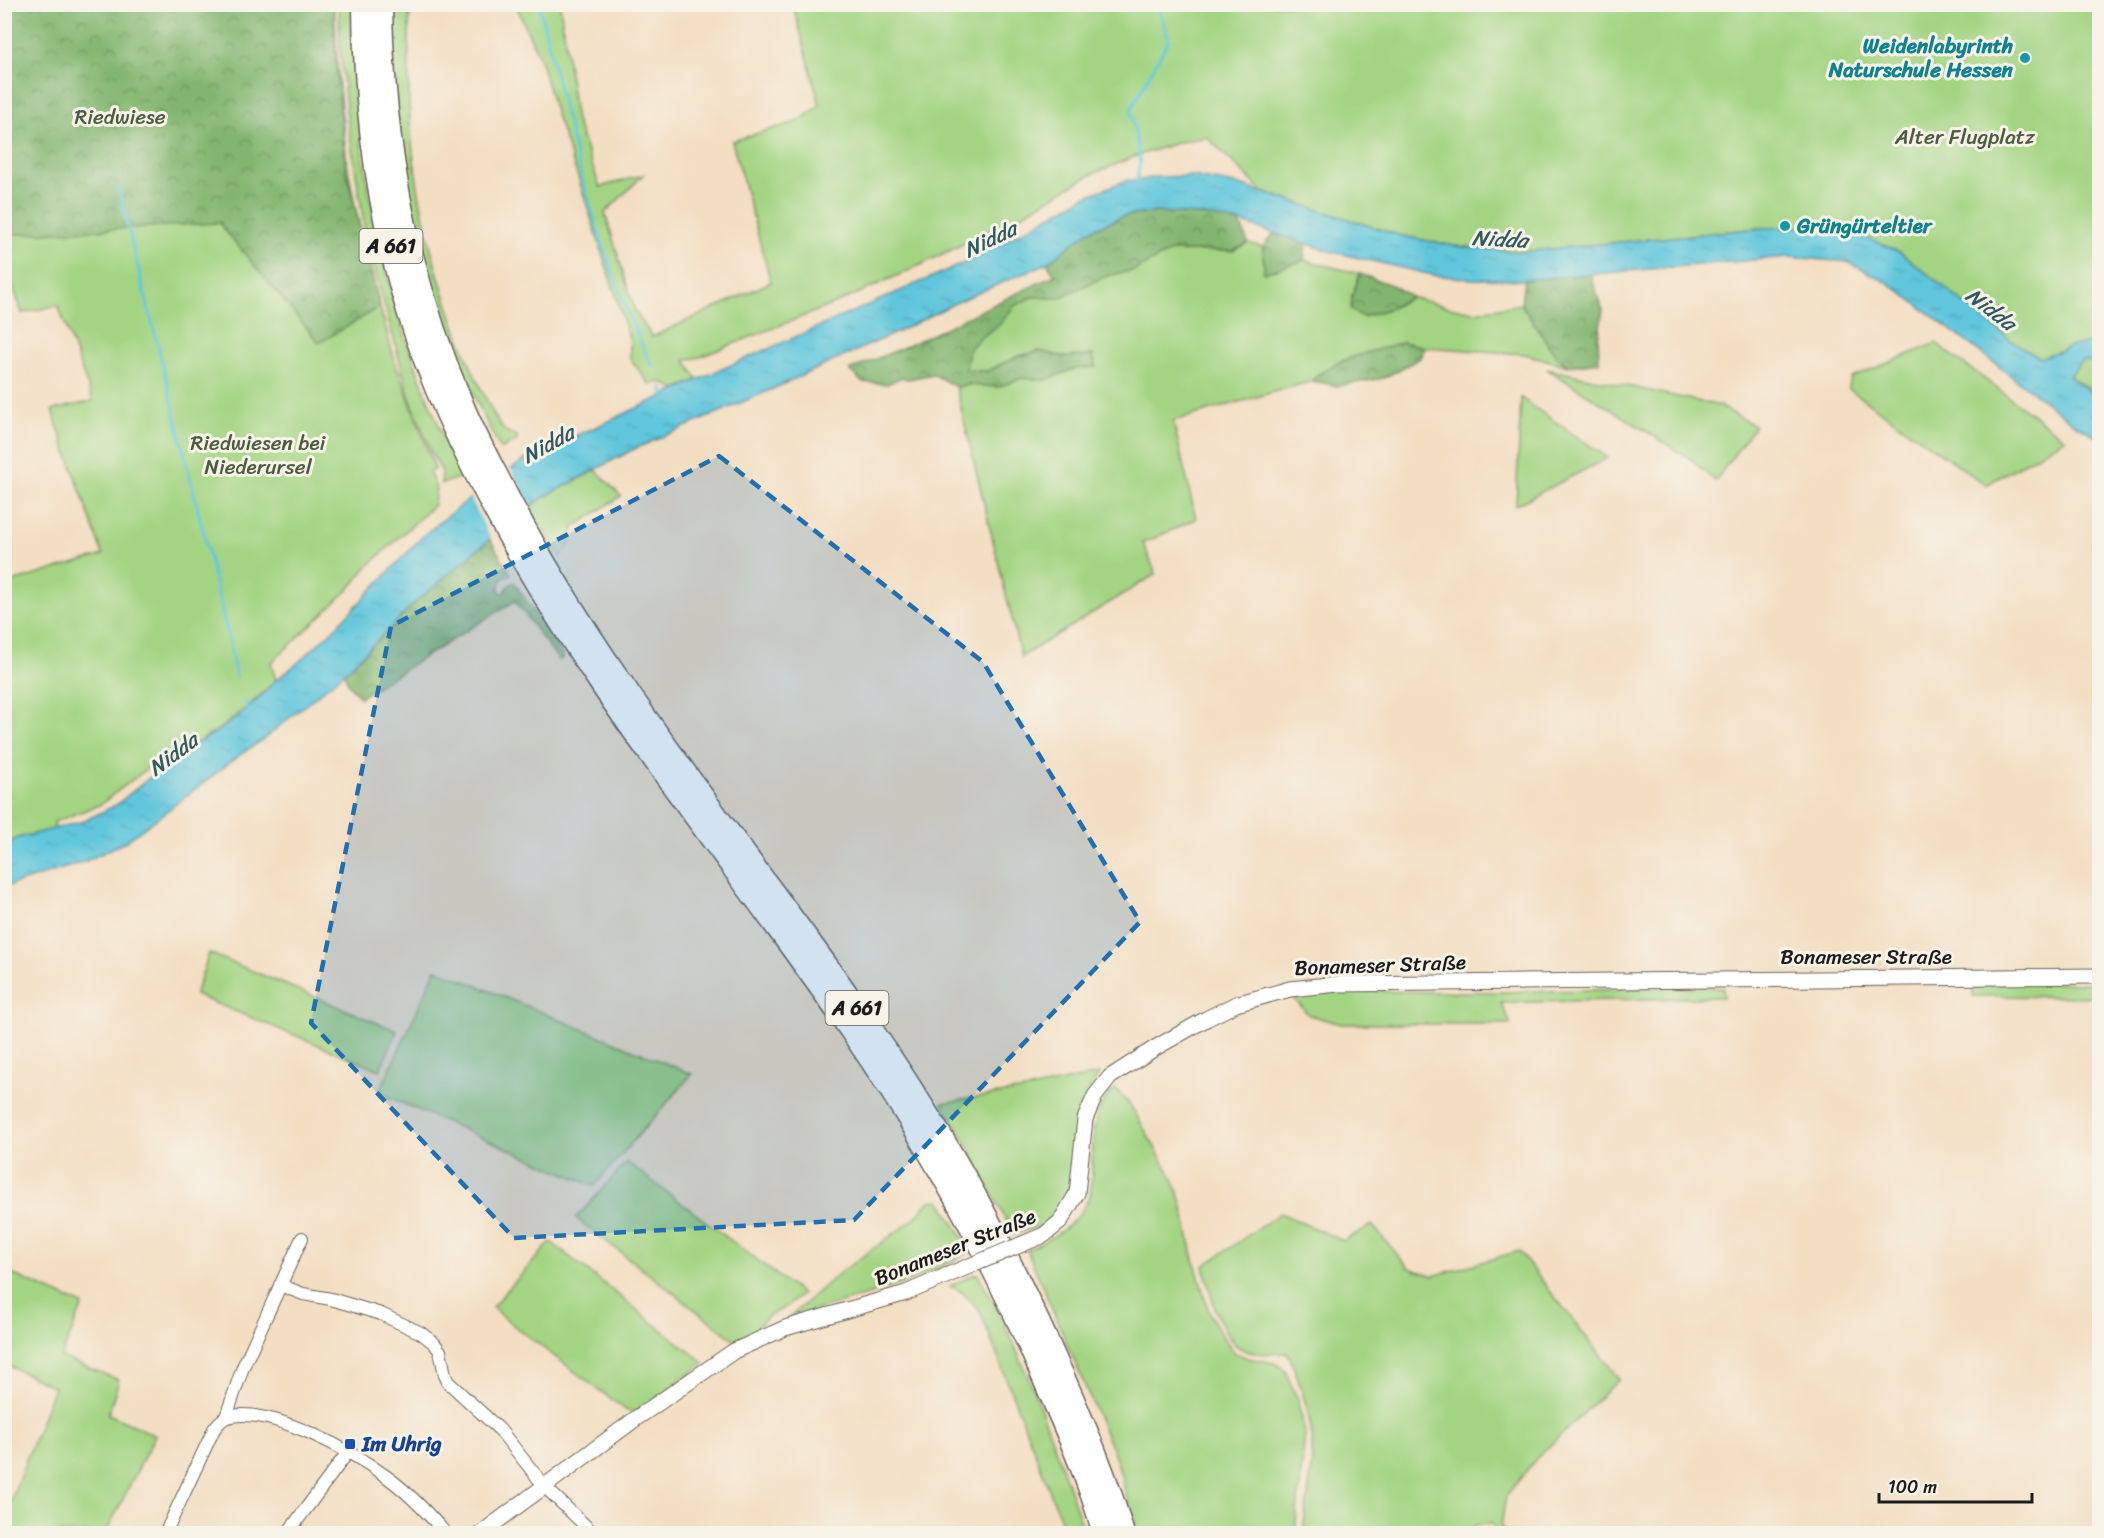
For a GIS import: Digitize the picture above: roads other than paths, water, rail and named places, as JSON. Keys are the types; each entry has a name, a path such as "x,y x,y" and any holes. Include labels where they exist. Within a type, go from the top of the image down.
{"highway":[{"name":"A 661","path":"363,4 367,92 385,222 401,288 440,397 483,469 572,639 620,712 853,1033 939,1168 992,1266 1032,1350 1081,1467 1104,1533"},
{"name":"A 661","path":"381,4 388,138 402,218 418,283 433,330 465,413 483,469"},
{"name":"A 661","path":"514,527 554,579 630,696 860,1013 951,1154 1009,1259 1048,1343 1105,1481 1123,1533"}],"street":[{"name":"Bonameser Straße","path":"480,1533 706,1368 750,1342 802,1322 906,1293 1044,1235 1060,1222 1077,1193 1084,1119 1104,1083 1134,1061 1236,1004 1274,992 1312,985 1338,984 2100,976"},
{"path":"226,1417 243,1367 302,1238"},
{"path":"280,1285 303,1294 331,1299 381,1314 421,1333 434,1343 440,1351 444,1375 448,1382 500,1430 545,1487 594,1533"},
{"path":"165,1533 214,1429 226,1417 239,1416 272,1420 309,1432 348,1452 370,1465 402,1490 446,1533"},
{"path":"287,1533 348,1452"}],"water":[{"path":"1192,176 1240,185 1402,236 1454,246 1521,252 1761,228 1802,227 1845,232 1873,240 1901,253 2012,341 2040,358 2099,340 2099,362 2082,361 2069,376 2099,399 2099,438 2076,425 1890,284 1848,262 1788,257 1524,280 1472,279 1433,275 1329,251 1240,222 1200,215 1157,212 1123,216 1089,231 1047,263 955,303 902,330 768,391 632,450 541,499 511,521 417,601 344,673 264,739 125,842 84,862 5,887 5,845 18,838 84,821 116,805 185,749 214,734 248,709 276,680 338,625 426,533 491,482 545,447 587,431 973,259 1086,196 1127,180"}],"waterway":[{"path":"539,4 572,142 599,234 614,278 652,365"},
{"path":"1136,185 1140,162 1131,109 1169,39 1157,4"},
{"path":"118,188 171,398 236,677"},
{"path":"662,387 665,397"},
{"path":"245,701 248,710"}],"place":[{"name":"Weidenlabyrinth Naturschule Hessen","path":"2025,58"},
{"name":"Grüngürteltier","path":"1785,226"},
{"name":"Im Uhrig","path":"350,1444"}],"park label":[{"name":"Riedwiese","path":"120,117"},
{"name":"Alter Flugplatz","path":"1965,137"},
{"name":"Riedwiesen bei Niederursel","path":"258,455"}],"water label":[{"name":"Nidda","path":"990,239"},
{"name":"Nidda","path":"1500,239"},
{"name":"Nidda","path":"1991,309"},
{"name":"Nidda","path":"548,444"},
{"name":"Nidda","path":"173,754"}]}
